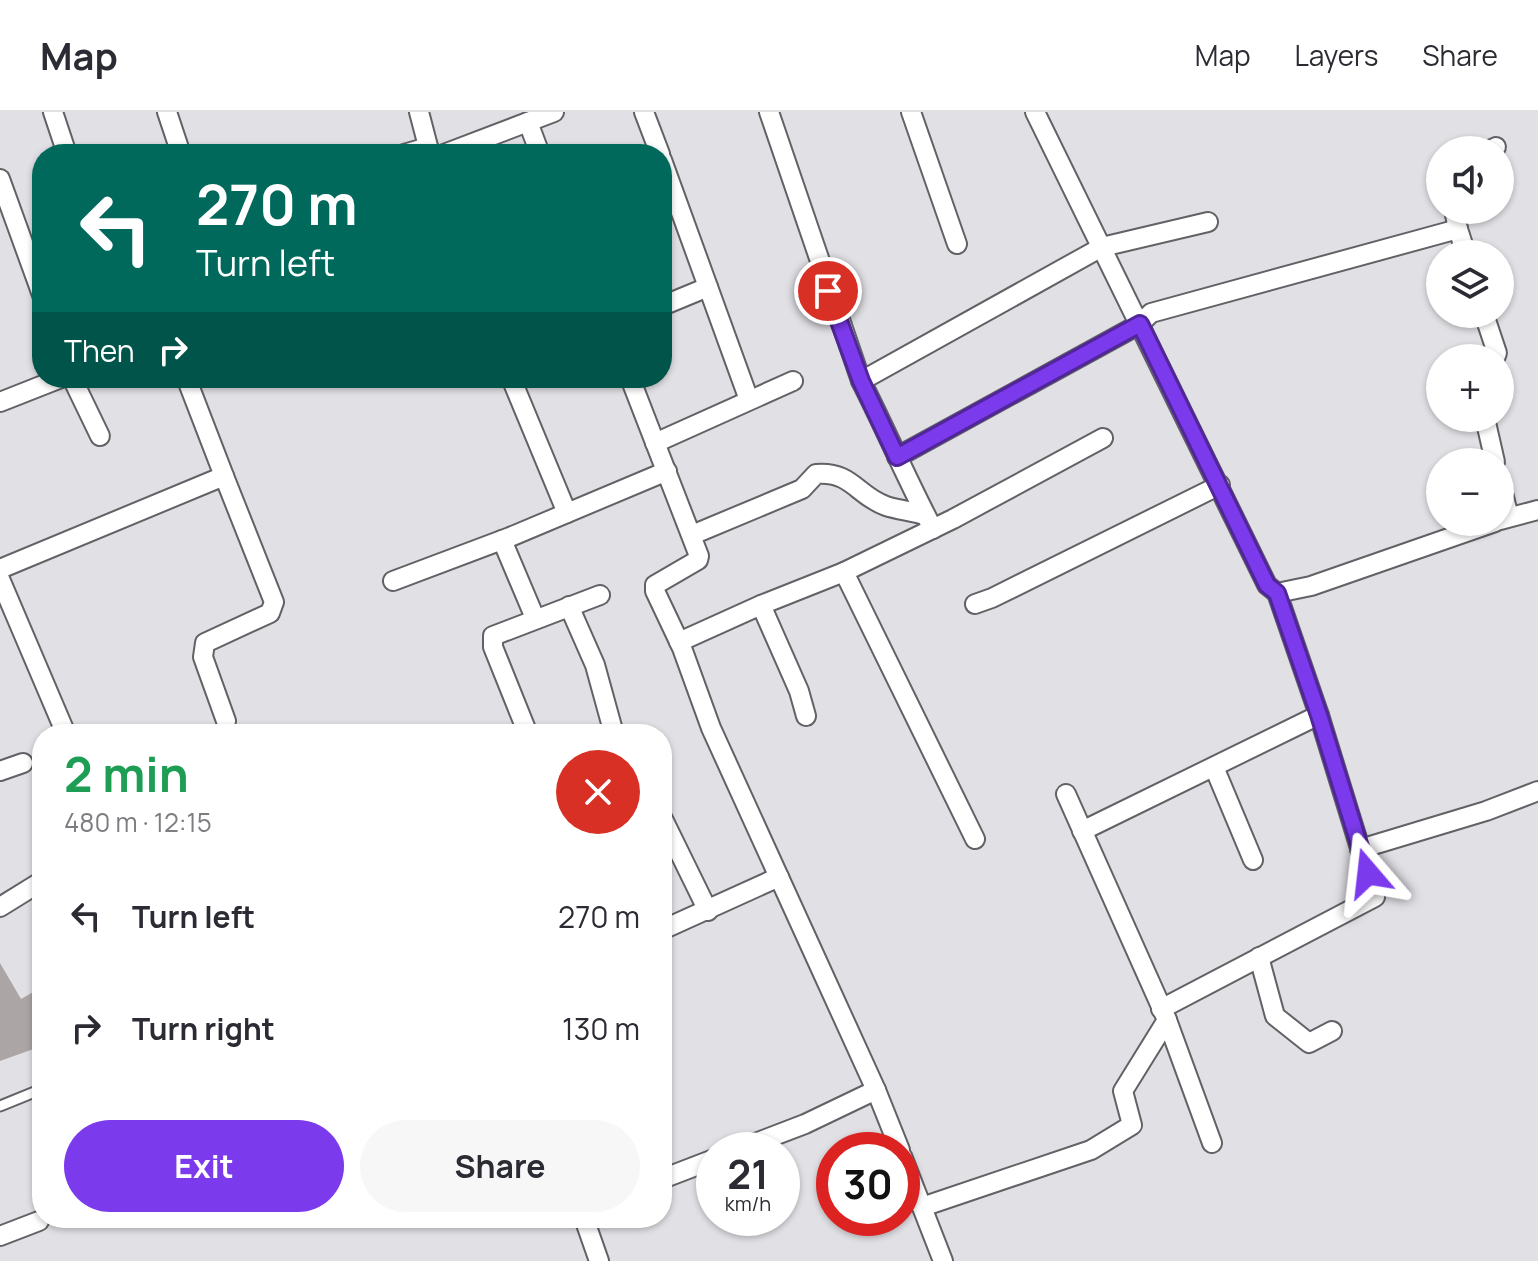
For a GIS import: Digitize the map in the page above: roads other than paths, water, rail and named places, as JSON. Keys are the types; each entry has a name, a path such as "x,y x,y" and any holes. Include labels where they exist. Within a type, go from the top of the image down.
{"street":[{"path":"53,112 64,144"},
{"path":"167,112 178,144"},
{"path":"419,112 431,144"},
{"path":"459,144 554,112"},
{"path":"644,112 656,144"},
{"path":"769,112 861,381 929,522"},
{"path":"911,112 957,244"},
{"path":"922,1207 1091,1150 1132,1125 1123,1091 1164,1014 1259,957 1375,897 1319,715 1277,593 1267,585 1035,112"},
{"path":"528,122 536,144"},
{"path":"672,188 749,400"},
{"path":"2,189 32,268"},
{"path":"861,381 1102,247 1208,222"},
{"path":"1457,224 1462,240"},
{"path":"897,457 1140,324 1151,313 1458,229"},
{"path":"672,302 708,287"},
{"path":"655,443 793,381"},
{"path":"0,402 36,388"},
{"path":"77,388 100,436"},
{"path":"191,388 274,602 270,613 205,643 203,657 226,721"},
{"path":"515,388 567,513"},
{"path":"634,388 699,556 698,560 655,585 655,591 679,642 711,728 893,1132"},
{"path":"679,642 844,572 929,522 1103,438"},
{"path":"393,581 502,540 667,471"},
{"path":"692,535 802,489 816,474 830,473 849,479 885,506 929,522"},
{"path":"0,569 224,476"},
{"path":"975,604 1220,485"},
{"path":"1514,516 1538,510"},
{"path":"1277,593 1311,586 1455,536"},
{"path":"502,540 535,618"},
{"path":"844,572 975,839"},
{"path":"0,579 62,724"},
{"path":"524,724 491,641 493,636 600,595"},
{"path":"761,605 799,691 806,716"},
{"path":"569,606 595,665 611,724"},
{"path":"1082,831 1319,715"},
{"path":"0,771 23,763"},
{"path":"1214,767 1253,860"},
{"path":"1360,849 1486,811 1538,791"},
{"path":"1066,794 1164,1014 1212,1143"},
{"path":"672,837 708,911"},
{"path":"672,926 779,877"},
{"path":"0,907 32,887"},
{"path":"1259,957 1275,1016 1309,1043 1332,1031"},
{"path":"784,1132 876,1090"},
{"path":"672,1175 696,1166"},
{"path":"920,1202 943,1261"},
{"path":"0,1236 32,1224"},
{"path":"587,1228 599,1261"}],"lane":[{"path":"0,1106 32,1093"}]}
